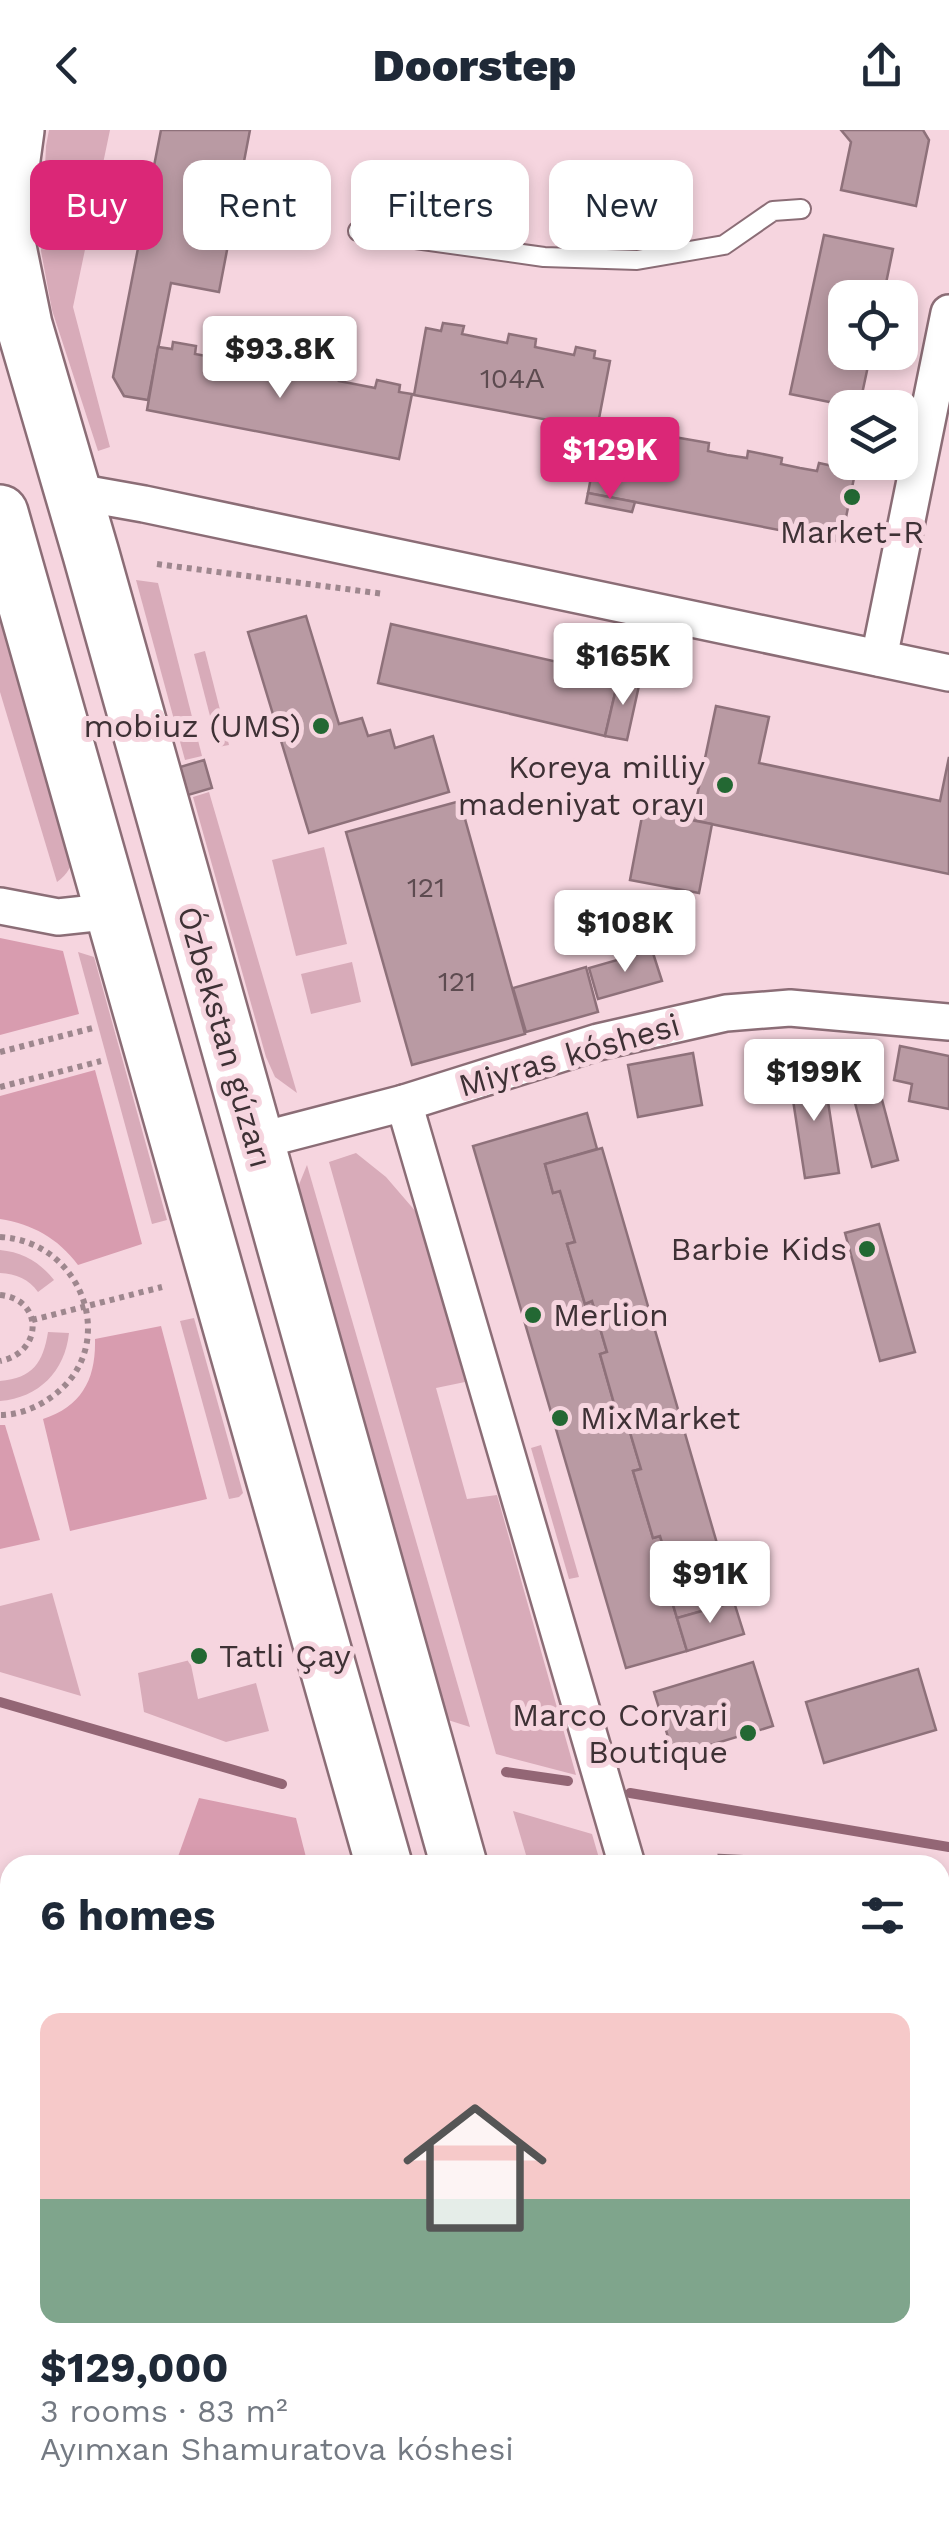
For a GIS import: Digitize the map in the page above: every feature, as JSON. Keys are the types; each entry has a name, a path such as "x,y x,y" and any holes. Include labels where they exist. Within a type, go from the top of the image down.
{"main road":[{"path":"1,216 16,130"},
{"name":"Ózbekstan gúzarı","path":"1,216 24,324 455,1855"},
{"path":"0,513 381,1855"}],"street":[{"path":"879,658 949,314"},
{"path":"71,491 949,673"},
{"path":"0,906 58,918 114,911"},
{"name":"Miyras kóshesi","path":"254,1142 404,1103 598,1042 726,1013 790,1008 949,1022"},
{"path":"404,1103 624,1855"}],"lane":[{"path":"494,250 544,257 637,260 724,245 773,211 801,209"}],"path":[{"path":"157,564 399,597"},
{"path":"0,1052 92,1028"},
{"path":"0,1087 101,1061"},
{"path":"0,1237 32,1243 56,1258 76,1280 86,1306 88,1336 79,1366 62,1390 37,1408 0,1415"},
{"path":"32,1320 162,1287"},
{"path":"0,1295 18,1299 32,1320 32,1338 26,1347 19,1355 0,1361"}],"shaded area":[{"path":"49,130 110,130 104,160 45,160"},
{"path":"85,250 73,307 110,447 98,451 52,310 41,251"},
{"path":"136,580 158,583 202,756 185,760"},
{"path":"0,614 74,855 57,882 0,692"},
{"path":"205,651 229,745 218,747 194,654"},
{"path":"209,792 297,1093 275,1077 266,1057 193,797"},
{"path":"324,847 347,944 296,956 272,860"},
{"path":"0,938 63,951 79,1014 0,1035"},
{"path":"78,952 94,957 167,1220 152,1224"},
{"path":"352,962 361,1002 311,1014 301,974"},
{"path":"95,1070 142,1244 78,1265 44,1234 0,1219 0,1096"},
{"path":"356,1153 386,1177 417,1213 465,1382 436,1388 467,1499 497,1495 576,1775 496,1754 329,1162"},
{"path":"307,1165 470,1727 448,1720 299,1209 298,1187"},
{"path":"0,1250 30,1259 54,1280 38,1292 22,1278 0,1273"},
{"path":"194,1318 243,1493 239,1497 229,1499 180,1321"},
{"path":"161,1326 207,1499 70,1531 43,1419 68,1407 84,1389 93,1367 95,1339"},
{"path":"48,1332 69,1333 56,1370 38,1388 0,1401 0,1381 21,1376 34,1367"},
{"path":"0,1425 5,1425 40,1540 0,1549"},
{"path":"541,1445 579,1577 569,1579 531,1448"},
{"path":"52,1593 81,1696 0,1672 0,1606"},
{"path":"190,1660 198,1699 256,1683 269,1731 226,1742 144,1712 138,1673"},
{"path":"199,1798 296,1818 305,1855 179,1855"},
{"path":"513,1811 592,1834 598,1855 526,1855"}],"building":[{"path":"161,130 250,130 244,160 183,160 183,250 227,250 219,292 171,283 148,400 124,396 113,377 138,250 163,250 163,160 155,160"},
{"path":"841,130 923,130 929,140 916,206 841,190 851,142"},
{"path":"824,235 893,249 887,280 828,280 828,370 867,370 863,390 828,390 828,402 790,394"},
{"path":"443,323 464,326 462,334 507,343 509,334 536,339 535,347 574,355 576,347 595,351 594,358 610,361 597,429 414,395 426,328 441,331"},
{"path":"173,342 196,346 195,354 231,361 233,353 267,360 266,367 305,375 306,367 341,374 339,381 375,388 377,380 400,385 399,392 412,394 399,459 147,410 158,347 172,349"},
{"path":"615,425 638,429 637,437 655,441 673,444 674,437 709,443 708,451 727,455 747,458 748,451 782,458 781,464 817,471 819,463 828,465 828,480 854,480 841,542 588,493 600,430 613,433"},
{"path":"588,493 635,502 632,512 586,503"},
{"name":"mobiuz (UMS)","path":"306,616 339,724 362,718 368,736 390,730 395,748 433,736 449,792 309,833 248,632"},
{"path":"391,624 619,676 605,736 378,683"},
{"path":"619,676 640,681 627,740 605,736"},
{"path":"716,706 769,717 759,763 940,801 949,757 949,874 692,820"},
{"path":"204,760 212,788 188,795 180,767"},
{"path":"460,801 525,1034 412,1065 346,832"},
{"path":"643,811 712,824 699,893 630,880"},
{"path":"652,950 662,981 598,999 589,968"},
{"path":"586,967 598,1012 526,1032 513,988"},
{"path":"900,1046 949,1056 949,1109 909,1101 912,1084 894,1080"},
{"path":"868,1047 898,1160 872,1167 842,1054"},
{"path":"693,1053 702,1105 638,1117 628,1065"},
{"path":"823,1069 839,1173 805,1178 789,1074"},
{"path":"587,1113 597,1149 545,1164 553,1193 560,1191 575,1242 567,1244 585,1304 592,1301 607,1352 600,1354 619,1421 626,1419 641,1469 633,1471 653,1538 660,1536 674,1583 667,1585 687,1651 626,1668 473,1146"},
{"path":"602,1148 734,1602 677,1618 667,1585 674,1583 660,1536 653,1538 633,1471 641,1469 626,1419 619,1421 600,1354 607,1352 592,1301 585,1304 567,1244 575,1242 560,1191 553,1193 545,1164"},
{"path":"879,1224 915,1352 880,1361 845,1233"},
{"path":"734,1602 744,1634 687,1651 677,1618"},
{"path":"753,1662 773,1726 674,1756 654,1692"},
{"path":"918,1669 936,1730 824,1763 806,1702"}],"waterway":[{"path":"0,1702 282,1784"},
{"path":"506,1772 568,1781"},
{"path":"630,1793 949,1847"}],"place":[{"name":"Market-R","path":"852,497"},
{"name":"mobiuz (UMS)","path":"321,726"},
{"name":"Koreya milliy madeniyat orayı","path":"725,785"},
{"name":"Barbie Kids","path":"867,1249"},
{"name":"Merlion","path":"533,1315"},
{"name":"MixMarket","path":"560,1418"},
{"name":"Tatli Çay","path":"199,1656"},
{"name":"Marco Corvari Boutique","path":"748,1733"}]}
